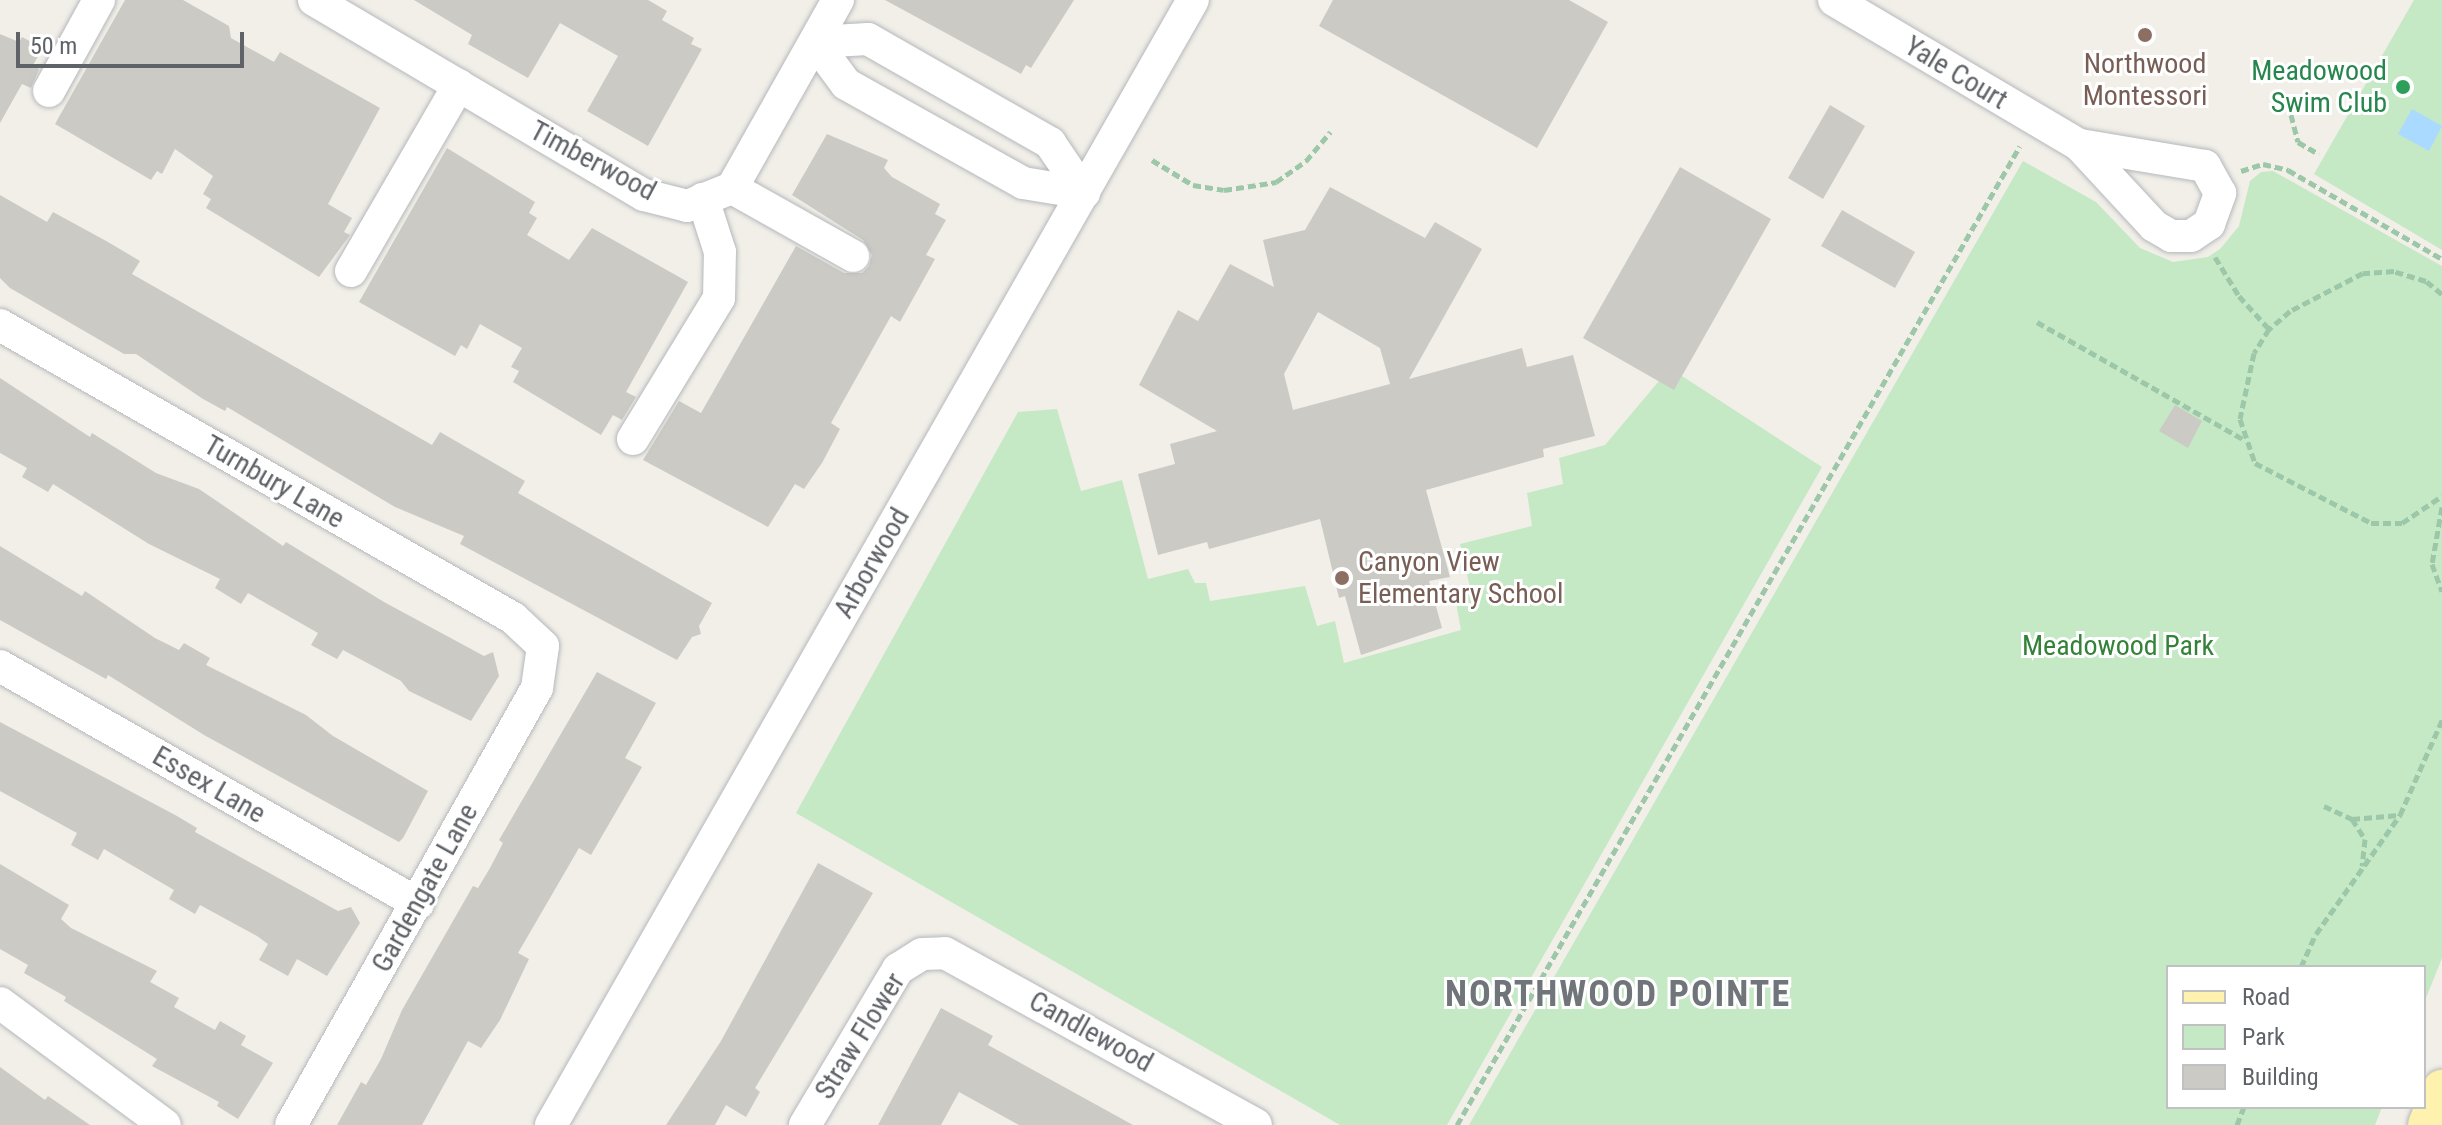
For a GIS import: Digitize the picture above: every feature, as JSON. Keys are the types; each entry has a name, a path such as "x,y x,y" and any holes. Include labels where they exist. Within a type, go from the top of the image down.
{"main road":[{"path":"2428,1125 2442,1090"}],"street":[{"path":"49,91 99,0"},
{"name":"Timberwood","path":"314,0 644,195 687,206 717,194"},
{"path":"633,439 719,298 717,194 815,42 838,0"},
{"name":"Arborwood","path":"551,1125 1193,0"},
{"name":"Yale Court","path":"1834,0 2079,145 2154,226 2171,236 2199,231"},
{"path":"815,42 868,39 1050,143 1084,193"},
{"path":"815,42 846,84 1023,183 1084,193"},
{"path":"351,271 459,85"},
{"name":"Yale Court","path":"2079,145 2191,162 2205,166 2218,183"},
{"path":"2199,231 2217,208 2218,183"},
{"path":"717,194 853,256"},
{"name":"Turnbury Lane","path":"0,325 513,618 543,646"},
{"name":"Gardengate Lane","path":"291,1125 537,688 543,646"},
{"name":"Essex Lane","path":"0,666 418,903"},
{"name":"Candlewood","path":"922,954 945,953 968,963 1256,1125"},
{"name":"Straw Flower","path":"805,1125 883,989 898,969 922,954"},
{"path":"0,1003 165,1125"}],"path":[{"path":"2288,103 2298,142 2319,154"},
{"path":"1457,1125 2034,120"},
{"path":"1152,160 1193,185 1224,190 1276,182 1306,161 1330,132"},
{"path":"2218,183 2249,167 2275,165 2442,259"},
{"path":"2199,231 2239,296 2269,329"},
{"path":"2442,294 2426,281 2394,271 2363,273 2290,311 2269,329 2244,384 2240,419 2255,463 2371,523 2402,523 2442,496"},
{"path":"2037,322 2246,441"},
{"path":"2442,507 2432,564 2442,591"},
{"path":"2302,965 2316,934 2400,815 2442,720"},
{"path":"2324,806 2352,819 2400,815"},
{"path":"2352,819 2365,839 2362,869"}],"green space":[{"name":"Meadowood Swim Club","path":"2414,0 2442,0 2442,250 2314,174"},
{"name":"Meadowood Park","path":"2023,161 2096,202 2140,248 2173,262 2208,257 2220,249 2239,226 2250,181 2261,172 2273,171 2442,266 2442,958 2426,998 2426,965 2166,965 2166,1109 2381,1109 2375,1125 1469,1125"},
{"path":"1682,376 1822,467 1447,1125 1340,1125 796,813 1018,412 1057,409 1081,491 1122,480 1148,579 1188,569 1195,583 1206,583 1210,601 1305,586 1317,626 1335,621 1344,663 1461,630 1455,597 1471,592 1460,544 1532,526 1527,493 1563,484 1559,458 1605,445 1659,381 1674,389"}],"water":[{"path":"2412,109 2442,126 2429,151 2398,134"}],"building":[{"path":"125,0 183,0 229,26 231,38 274,62 280,52 380,108 328,204 352,218 344,232 350,235 319,277 206,208 211,199 203,194 213,176 175,149 162,174 157,171 151,180 55,124"},
{"path":"414,0 648,0 667,11 662,20 694,38 691,44 702,49 648,146 587,111 618,56 560,23 528,78 468,44 472,35"},
{"path":"885,0 1074,0 1031,68 1026,65 1021,74"},
{"path":"1333,0 1569,0 1608,22 1537,148 1319,26"},
{"path":"0,34 19,42 22,37 43,48 33,65 39,69 31,88 22,84 0,123"},
{"path":"1830,105 1865,126 1823,199 1788,178"},
{"path":"827,134 888,160 884,168 892,177 940,204 935,214 946,220 926,255 935,259 900,322 891,316 831,423 840,429 822,463 804,489 795,484 768,527 643,460 679,401 701,413 796,246 844,273 862,273 869,266 872,255 863,240 792,195"},
{"path":"447,148 535,202 529,213 537,218 527,235 569,260 592,228 688,282 626,392 636,397 622,420 613,415 601,435 513,382 519,371 511,367 522,348 480,324 467,349 461,345 455,356 359,302"},
{"path":"1680,167 1771,219 1674,390 1583,338"},
{"path":"1330,187 1425,238 1435,222 1482,249 1409,379 1522,348 1527,367 1573,355 1595,436 1543,449 1544,457 1426,490 1450,577 1429,581 1442,628 1361,655 1345,596 1339,598 1320,519 1209,549 1207,542 1158,555 1138,474 1175,464 1170,444 1217,431 1139,385 1178,310 1198,321 1230,264 1274,287 1263,240 1305,230","holes":["1318,312 1380,348 1390,384 1293,410 1284,374"]},
{"path":"0,195 47,222 53,212 108,242 140,261 132,274 432,445 440,432 525,481 518,493 712,603 699,626 701,634 692,637 677,660 460,544 464,536 395,507 227,407 225,411 203,399 136,354 124,354 10,288 0,278"},
{"path":"1842,210 1915,252 1895,288 1821,246"},
{"path":"0,378 90,437 92,433 156,473 199,489 283,546 286,542 384,602 484,656 493,652 499,676 471,721 409,691 401,681 343,650 337,659 311,645 318,633 248,593 241,604 215,588 220,579 149,544 53,484 48,492 22,477 27,468 0,453"},
{"path":"2175,405 2202,421 2188,448 2159,431"},
{"path":"0,546 82,596 85,591 155,638 179,650 184,643 210,658 206,665 306,715 333,736 428,791 403,838 399,842 204,735 108,675 106,679 0,620"},
{"path":"597,672 656,703 625,758 642,767 591,855 579,848 518,953 529,959 500,1020 481,1048 468,1041 422,1125 337,1125 361,1082 366,1085 381,1059 402,1010 473,886 478,888 490,868 503,843 499,840"},
{"path":"0,722 177,816 197,828 195,832 338,911 351,907 360,923 327,976 297,959 288,976 259,960 268,944 257,936 200,905 195,914 169,899 174,890 104,849 98,860 71,845 77,833 0,791"},
{"path":"818,863 873,893 755,1088 760,1092 746,1117 726,1105 715,1125 666,1125 721,1041"},
{"path":"0,864 69,905 61,919 71,928 157,971 150,982 179,998 174,1007 215,1030 220,1021 246,1036 241,1045 273,1063 238,1119 217,1106 219,1102 152,1066 157,1059 64,1001 66,997 24,973 28,965 0,949"},
{"path":"941,1008 993,1036 988,1045 1133,1125 1019,1125 959,1092 941,1125 878,1125"},
{"path":"0,1067 45,1100 48,1096 90,1125 0,1125"}],"place":[{"name":"Northwood Montessori","path":"2145,35"},
{"name":"Meadowood Swim Club","path":"2403,87"},
{"name":"Canyon View Elementary School","path":"1342,578"}],"district":[{"name":"NORTHWOOD POINTE","path":"1618,995"}]}
